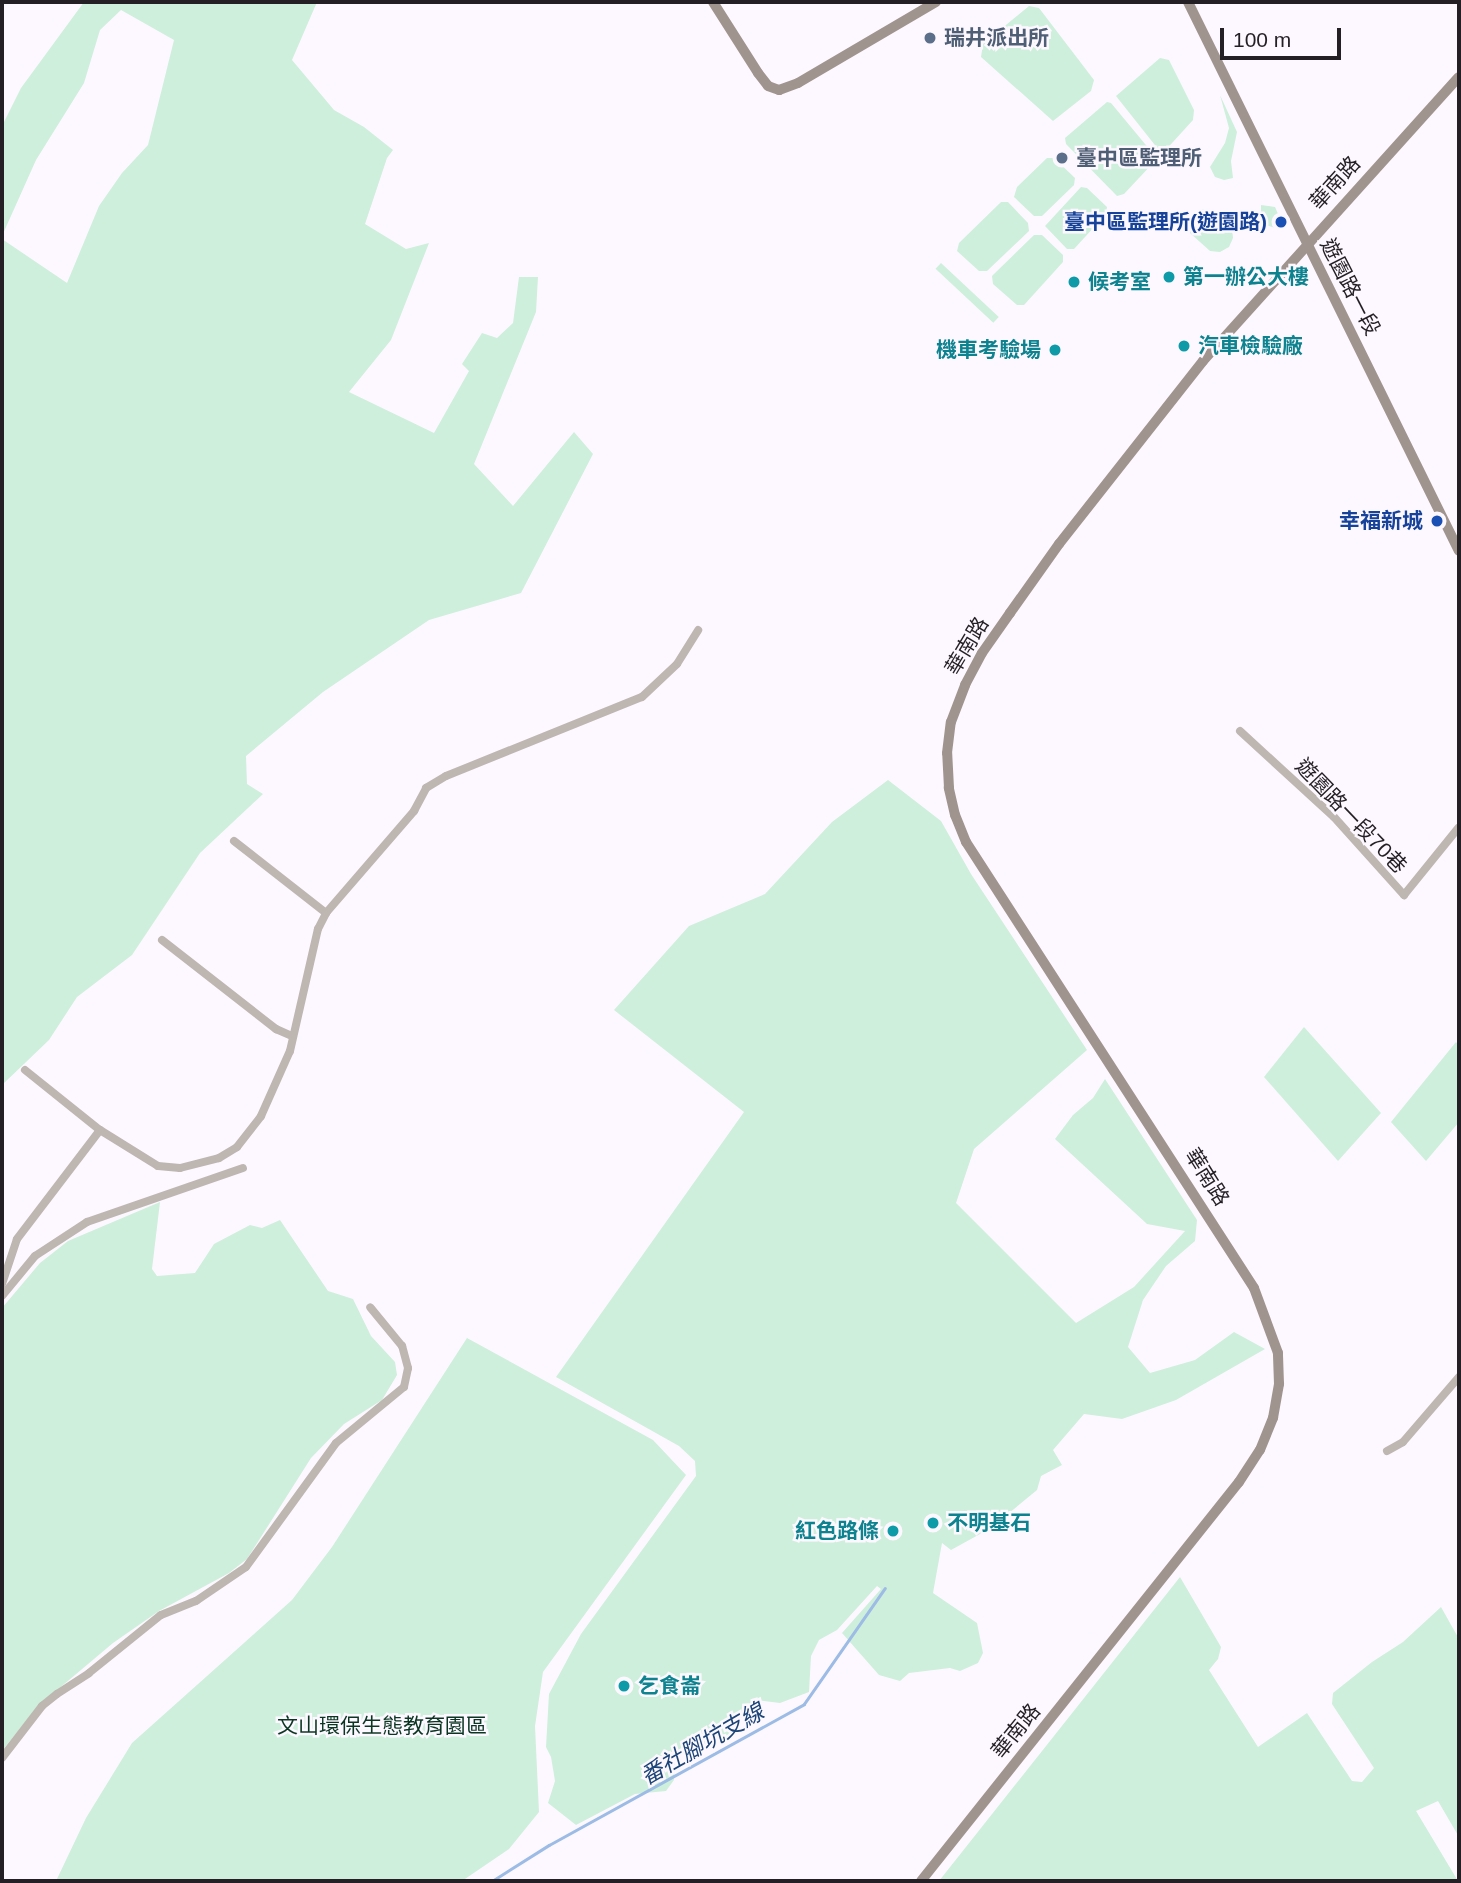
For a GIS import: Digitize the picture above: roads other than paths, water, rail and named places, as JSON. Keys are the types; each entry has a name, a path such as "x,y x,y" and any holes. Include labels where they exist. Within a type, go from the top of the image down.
{"street":[{"path":"713,2 758,73 768,86 779,90 798,83 936,2"},
{"name":"遊園路一段","path":"1188,2 1459,551"},
{"name":"華南路","path":"920,1881 1212,1516 1260,1450 1273,1418 1279,1384 1278,1353 1263,1308 1181,1171 966,842 955,815 947,753 951,722 965,685 1010,613 1203,361 1306,243 1459,76"},
{"path":"25,1070 100,1130 158,1166 180,1168 219,1158 237,1147 261,1116 290,1051 318,929 326,913 414,811 426,788 446,776 642,696 677,664 698,630"},
{"name":"遊園路一段70巷","path":"1240,731 1334,817 1404,895 1459,827"},
{"path":"234,841 326,913"},
{"path":"162,940 276,1029 292,1037"},
{"path":"2,1284 17,1239 100,1130"},
{"path":"2,1296 35,1255 88,1222 243,1168"},
{"path":"2,1758 43,1706 57,1693 89,1673 161,1615 197,1601 246,1567 336,1443 404,1387 408,1368 402,1346 370,1307"},
{"path":"1387,1451 1403,1442 1459,1377"}],"waterway":[{"name":"番社腳坑支線","path":"492,1881 549,1845 804,1704 885,1588"}],"place":[{"name":"瑞井派出所","path":"930,38"},
{"name":"臺中區監理所","path":"1062,158"},
{"name":"臺中區監理所(遊園路)","path":"1281,222"},
{"name":"第一辦公大樓","path":"1169,277"},
{"name":"候考室","path":"1074,282"},
{"name":"汽車檢驗廠","path":"1184,346"},
{"name":"機車考驗場","path":"1055,350"},
{"name":"幸福新城","path":"1437,521"},
{"name":"不明基石","path":"933,1523"},
{"name":"紅色路條","path":"893,1531"},
{"name":"乞食崙","path":"624,1686"}],"park label":[{"name":"文山環保生態教育園區","path":"382,1726"}]}
